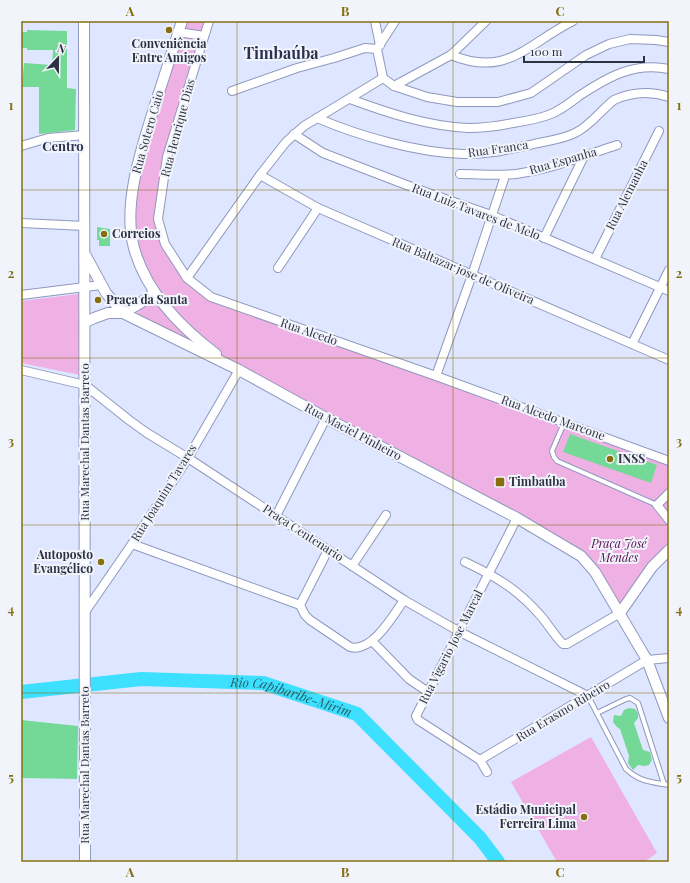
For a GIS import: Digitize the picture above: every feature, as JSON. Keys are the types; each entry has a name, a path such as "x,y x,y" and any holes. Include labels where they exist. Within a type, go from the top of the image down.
{"street":[{"name":"Rua Marechal Dantas Barreto","path":"84,21 86,322 85,862"},
{"name":"Rua Sotero Caio","path":"182,21 140,155 133,188 130,223 138,262 154,293 183,326 238,370"},
{"name":"Rua Henrique Dias","path":"187,278 165,244 158,219 167,158 209,21"},
{"path":"375,21 383,78 394,86 427,97 457,102 498,102 531,94 586,55 609,44 630,39 669,42"},
{"path":"378,47 395,21"},
{"path":"394,86 450,55 486,21"},
{"path":"450,55 479,63 490,63 506,60 524,52 572,21"},
{"path":"178,32 204,36"},
{"path":"232,91 297,68 365,48 378,47"},
{"path":"350,99 418,121 468,128 493,127 552,114 601,82 620,73 647,66 669,69"},
{"path":"187,278 260,175 286,142 294,134 317,118 383,78"},
{"name":"Rua Franca","path":"317,118 343,130 403,145 434,151 481,154 507,150 573,134 588,124 619,97 646,93 669,97"},
{"name":"Rua Alemanha","path":"595,259 660,131"},
{"name":"Rua Luiz Tavares de Melo","path":"294,134 323,154 492,215 669,291"},
{"path":"21,146 48,138 85,135"},
{"name":"Rua Espanha","path":"460,174 515,174 554,166 617,146"},
{"path":"544,238 584,156"},
{"name":"Rua Baltazar jose de Oliveira","path":"260,175 318,208 669,360"},
{"path":"436,376 504,179"},
{"path":"278,268 318,208"},
{"path":"21,223 85,226"},
{"name":"Rua Maciel Pinheiro","path":"85,254 106,293 123,313 238,370 326,418 518,518 581,556 595,572 646,660 669,718"},
{"path":"632,344 669,270"},
{"name":"Rua Alcedo","path":"187,278 211,297 436,376"},
{"path":"21,295 101,285"},
{"path":"86,322 108,313 123,313 154,293"},
{"name":"Praça Centenario","path":"21,370 85,385 129,420 404,600 460,632 588,696"},
{"name":"Rua Joaquim Tavares","path":"85,612 132,544 188,458 238,370"},
{"name":"Rua Alcedo Marcone","path":"436,376 669,461"},
{"path":"276,516 326,418"},
{"path":"669,493 657,505 669,520"},
{"path":"352,566 386,515"},
{"name":"Rua Vigario Jose Marcal","path":"487,772 480,760 416,718 416,714 518,518"},
{"path":"132,544 300,605 305,615 310,620 350,648 357,648 372,641 381,632 404,600"},
{"path":"300,605 328,550"},
{"path":"465,562 489,573 510,586 541,616 563,644 567,644 620,613 652,567 669,550"},
{"path":"372,641 409,679 428,692"},
{"path":"646,660 669,658"},
{"name":"Rua Erasmo Ribeiro","path":"480,760 646,660"}],"lane":[{"path":"564,422 552,451 557,461 657,505"},
{"path":"588,696 626,769 634,776 644,781 667,784 638,703 630,698 597,713"}],"green space":[{"name":"Praça José Mendes","path":"182,21 209,21 158,219 165,244 187,278 211,297 669,461 669,548 620,613 581,556 134,318 154,293 130,223 140,155"},
{"path":"79,294 80,375 21,363 21,301"},
{"name":"Estádio Municipal Ferreira Lima","path":"591,737 657,853 644,862 557,862 511,782"}],"building":[{"path":"27,30 67,31 67,88 76,89 75,130 39,134 39,87 22,87 24,63 52,65 53,50 27,50 27,48 21,48 21,32 27,32"},
{"name":"Correios","path":"97,227 110,229 110,246 99,246 99,240 97,240"},
{"name":"INSS","path":"570,434 657,465 651,483 563,452"},
{"path":"629,708 635,709 638,713 638,718 634,723 643,750 650,752 652,760 649,765 638,765 633,770 628,763 629,756 620,729 613,722 614,715 621,716 624,710"},
{"path":"21,720 78,726 77,779 21,778"}],"waterway":[{"name":"Rio Capibaribe-Mirim","path":"21,692 141,679 263,683 357,714 480,838 498,862"}],"place":[{"name":"Conveniência Entre Amigos","path":"169,30"},
{"name":"Correios","path":"104,234"},
{"name":"Praça da Santa","path":"98,300"},
{"name":"INSS","path":"610,459"},
{"name":"Timbaúba","path":"500,482"},
{"name":"Autoposto Evangélico","path":"101,562"},
{"name":"Estádio Municipal Ferreira Lima","path":"584,817"}],"district":[{"name":"Timbaúba","path":"281,53"},
{"name":"Centro","path":"63,146"}]}
